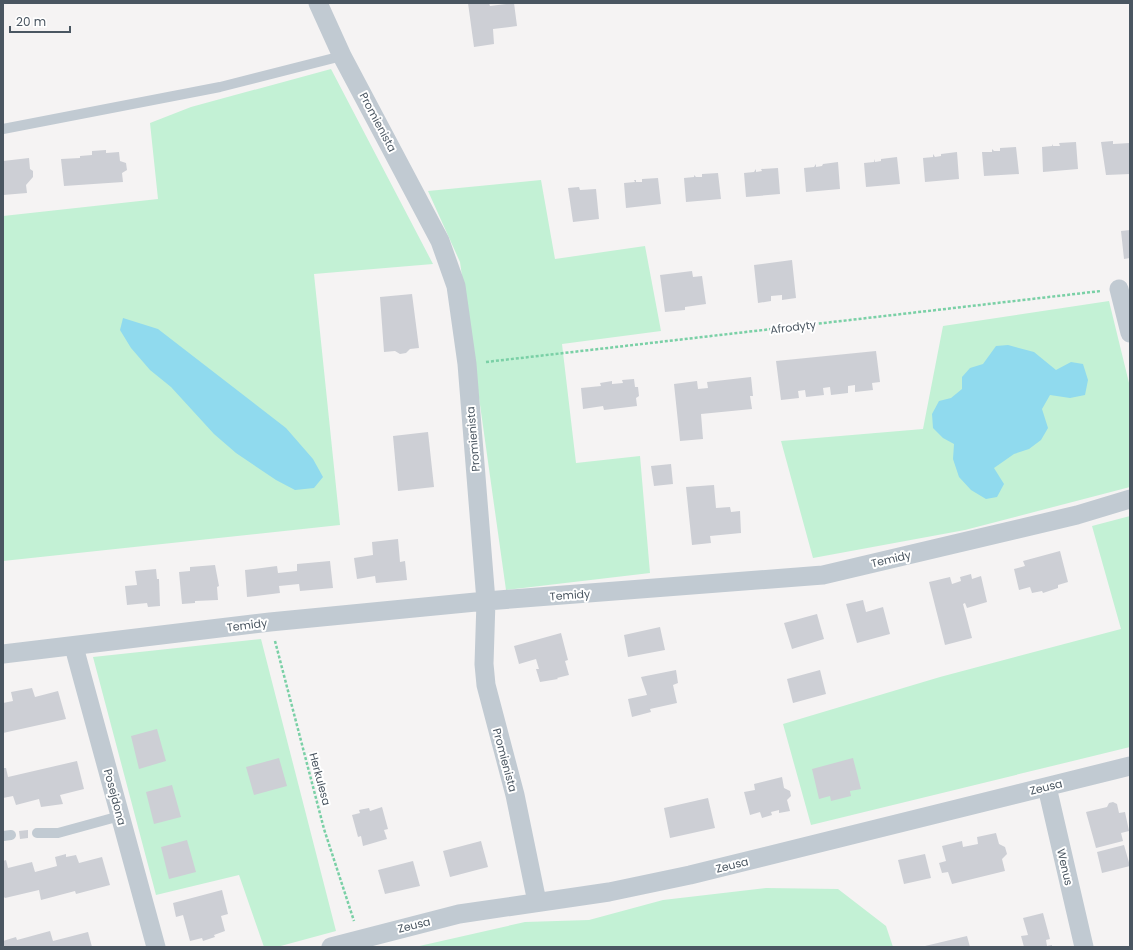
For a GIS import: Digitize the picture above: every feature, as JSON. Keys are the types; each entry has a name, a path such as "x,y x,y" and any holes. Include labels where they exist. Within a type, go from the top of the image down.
{"street":[{"name":"Promienista","path":"318,3 342,56 440,241 456,286 468,364 486,601 484,664 486,685 515,795 537,902"},
{"path":"1119,289 1130,333"},
{"name":"Temidy","path":"3,654 270,622 486,601 823,575 1077,514 1130,499"},
{"name":"Posejdona","path":"74,646 156,947"},
{"name":"Zeusa","path":"331,947 444,917 609,892 690,876 1130,766"},
{"name":"Wenus","path":"1047,787 1084,947"}],"lane":[{"path":"3,129 220,87 342,56"},
{"path":"37,834 58,833 120,816"}],"path":[{"name":"Afrodyty","path":"468,364 1119,289"},
{"name":"Herkulesa","path":"270,622 324,829 359,939"}],"green space":[{"path":"331,69 433,264 314,274 340,525 3,561 3,216 158,199 150,123 191,107"},
{"path":"541,180 555,259 645,246 661,331 562,344 576,463 640,456 650,573 506,590 460,262 428,191"},
{"path":"1109,301 1130,387 1130,487 965,530 813,558 781,441 923,429 943,326"},
{"path":"1130,516 1130,747 811,825 783,724 940,677 1121,629 1092,526"},
{"path":"261,639 336,931 277,947 264,947 239,875 156,895 93,657"},
{"path":"766,888 838,889 886,926 893,947 415,947 525,922 589,920 663,900"}],"water":[{"path":"123,318 158,329 286,428 313,459 323,477 314,488 295,490 276,480 236,453 214,434 171,387 150,370 131,348 120,330"},
{"path":"1008,345 1034,352 1056,370 1071,362 1083,364 1088,380 1085,395 1070,398 1050,395 1042,409 1048,428 1041,440 1029,449 1014,454 994,468 1004,484 997,497 986,499 971,490 959,477 953,459 954,444 943,438 933,428 932,414 939,401 951,398 962,389 962,377 970,368 983,364 996,346"}],"building":[{"path":"468,3 489,3 490,6 514,3 517,26 493,29 494,44 474,47"},
{"path":"1113,141 1113,144 1130,143 1130,174 1106,175 1101,142"},
{"path":"1076,142 1078,169 1043,172 1042,147 1052,146 1052,144 1053,146 1060,146 1059,143"},
{"path":"1016,147 1019,174 984,176 982,152 992,152 992,149 994,151 1000,151 1000,148"},
{"path":"106,150 106,153 119,152 120,161 126,163 127,170 122,173 123,182 64,186 61,159 80,158 80,156 92,155 92,151"},
{"path":"957,152 959,179 925,182 923,158 933,157 933,154 935,157 941,156 941,154"},
{"path":"897,157 900,184 866,187 864,163 874,162 874,159 875,162 881,161 881,159"},
{"path":"29,158 30,169 33,171 33,177 26,185 27,193 3,195 3,161"},
{"path":"838,162 840,189 806,192 804,168 814,167 816,164 816,167 822,166 823,164"},
{"path":"778,168 780,194 746,197 744,173 754,172 756,169 756,172 762,171 761,169"},
{"path":"718,173 721,199 686,202 684,178 694,177 694,175 696,177 702,177 702,174"},
{"path":"658,178 661,204 626,208 624,183 635,182 634,180 636,180 636,182 642,182 642,179"},
{"path":"579,187 580,190 596,189 599,219 573,222 568,188"},
{"path":"1130,230 1130,258 1124,259 1121,231"},
{"path":"792,260 796,298 782,300 782,295 771,296 771,301 758,303 754,265"},
{"path":"692,271 693,277 702,276 706,304 685,307 685,310 665,312 660,275"},
{"path":"412,294 419,348 410,349 406,353 400,354 395,351 384,352 380,297"},
{"path":"876,351 880,382 872,383 873,390 855,392 855,385 848,386 848,393 831,395 830,387 823,388 824,395 806,397 805,390 798,391 799,398 781,400 776,361"},
{"path":"751,377 753,396 750,396 752,409 701,414 703,439 680,441 674,384 697,381 698,389 708,388 707,382"},
{"path":"634,379 635,387 638,387 639,396 636,398 637,406 604,410 603,406 583,409 581,388 601,386 600,383 612,381 612,384 623,383 622,380"},
{"path":"428,432 434,487 398,491 393,436"},
{"path":"671,464 673,484 654,486 651,466"},
{"path":"714,485 716,508 730,507 731,512 740,511 741,533 710,536 711,543 692,545 686,487"},
{"path":"398,539 400,562 405,561 407,580 376,583 375,576 357,579 354,558 373,555 372,542"},
{"path":"1060,551 1068,582 1058,585 1058,588 1043,593 1042,591 1032,593 1030,587 1019,590 1014,569 1025,566 1023,561"},
{"path":"330,561 333,588 300,591 299,584 279,586 280,593 247,597 245,570 277,566 278,573 297,571 297,564"},
{"path":"215,565 219,586 217,587 218,600 195,601 195,603 182,604 179,572 190,571 190,567"},
{"path":"156,569 157,579 159,579 160,606 148,607 147,603 127,605 125,586 137,585 135,571"},
{"path":"971,574 972,579 981,576 987,602 967,608 965,603 963,604 972,638 945,645 929,582 950,577 952,584 961,581 960,577"},
{"path":"863,600 866,612 883,607 890,634 857,643 846,604"},
{"path":"817,614 824,639 792,649 784,623"},
{"path":"660,627 665,650 628,657 624,635"},
{"path":"561,633 568,660 565,661 569,675 557,678 558,679 540,682 536,669 539,669 536,659 519,664 514,646"},
{"path":"676,670 678,683 673,685 677,703 650,709 651,712 632,717 628,699 647,695 641,677"},
{"path":"820,670 826,694 793,703 787,679"},
{"path":"32,688 35,697 58,691 66,719 3,733 3,703 13,701 11,692"},
{"path":"157,729 166,761 139,769 131,736"},
{"path":"279,758 287,786 254,795 246,767"},
{"path":"853,758 861,789 850,791 851,796 831,801 830,796 819,799 812,769"},
{"path":"77,761 84,789 60,795 63,804 41,807 39,799 16,805 13,796 3,798 3,768 6,768 8,777"},
{"path":"782,777 784,788 790,791 791,796 787,800 790,811 779,813 779,810 771,812 772,815 762,818 760,812 750,815 744,792 755,790 754,784"},
{"path":"172,785 181,817 154,824 146,792"},
{"path":"708,798 715,828 670,838 664,808"},
{"path":"1113,802 1117,804 1119,813 1125,812 1129,831 1121,833 1123,841 1096,848 1086,812 1107,807 1109,803"},
{"path":"382,807 388,829 384,830 387,839 363,846 361,836 358,837 352,815 360,813 359,810 369,808 370,811"},
{"path":"28,830 28,838 20,839 19,831"},
{"path":"996,833 999,844 1005,847 1007,854 1002,859 1005,871 952,884 948,872 942,873 939,863 946,861 942,846 962,841 963,847 978,844 977,837"},
{"path":"187,840 196,872 169,879 161,847"},
{"path":"481,841 488,867 450,877 443,851"},
{"path":"1124,845 1130,866 1102,873 1097,852"},
{"path":"66,854 66,857 76,855 79,863 102,857 110,885 76,894 75,891 41,900 39,890 5,898 3,896 3,861 6,860 8,868 32,862 35,872 57,866 55,857"},
{"path":"925,854 931,878 904,884 898,860"},
{"path":"413,861 420,886 385,894 378,870"},
{"path":"222,890 228,914 221,916 225,931 214,935 215,937 203,941 202,938 190,941 183,915 176,917 173,903"},
{"path":"1043,913 1050,939 1046,940 1047,946 1052,945 1052,947 1024,947 1021,936 1028,935 1023,918"},
{"path":"50,931 53,941 88,932 92,947 3,947 3,941 16,937 17,940"},
{"path":"967,936 970,947 925,947 925,946"}]}
